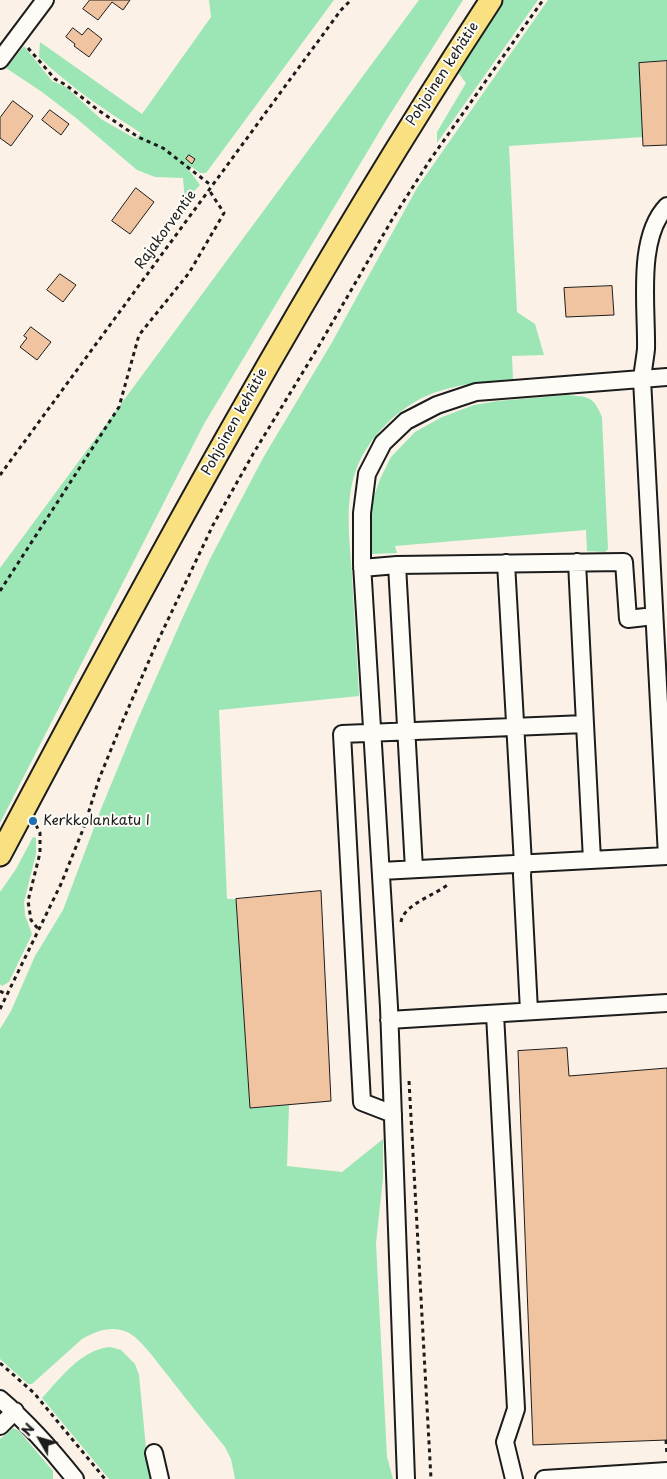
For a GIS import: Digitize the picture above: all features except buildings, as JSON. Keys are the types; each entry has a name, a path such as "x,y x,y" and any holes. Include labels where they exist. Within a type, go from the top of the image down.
{"main road":[{"name":"Pohjoinen kehätie","path":"0,855 119,631 253,390 373,186 491,0"}],"street":[{"path":"0,60 45,0"},
{"path":"381,871 667,857 642,379 646,350 646,278 649,240 662,212 667,206"},
{"path":"406,1479 389,1020 362,568 362,513 367,474 383,443 406,422 437,405 476,392 667,377"},
{"path":"577,562 592,860"},
{"path":"362,568 397,565 624,562 628,619 654,616"},
{"path":"506,563 524,864 522,875 529,1012"},
{"path":"397,565 414,869"},
{"path":"393,1114 362,1102 342,734 584,724"},
{"path":"389,1020 667,1003"},
{"path":"495,1014 516,1409 505,1442 514,1479"},
{"path":"0,1399 15,1411 47,1444 75,1479"},
{"path":"0,1426 15,1411"},
{"path":"154,1453 160,1479"},
{"path":"544,1479 612,1477 667,1470"}],"path":[{"name":"Rajakorventie","path":"0,475 341,10 351,0"},
{"path":"0,1009 61,884 84,827 99,779 121,725 155,647 213,525 393,218 430,160 543,0"},
{"path":"22,31 26,45 55,79 66,84 98,110 138,137 163,148 212,186"},
{"path":"0,591 119,406 138,335 189,273 224,213 209,190"},
{"path":"33,821 40,833 40,853 28,902 31,920 39,930"},
{"path":"401,930 401,920 407,909 441,890 455,878"},
{"path":"0,991 7,995"},
{"path":"409,1078 431,1479"},
{"path":"0,1363 34,1393 105,1479"},
{"path":"666,1440 667,1458"}],"green space":[{"path":"209,0 334,0 206,173 200,173 192,167 189,170 200,185 185,201 183,178 155,177 137,170 76,118 6,68 24,46 52,81 66,87 101,119 136,139 141,133 75,88 39,57 40,42 142,114 211,17"},
{"path":"419,0 463,0 387,119 204,424 0,823 0,568"},
{"path":"504,0 538,0 437,143 437,132 466,83 457,71"},
{"path":"548,0 667,0 667,61 639,63 643,137 509,146 517,312 535,324 544,355 512,356 513,379 457,386 424,397 393,418 367,447 352,483 349,509 359,696 219,710 227,899 236,899 250,1108 289,1105 287,1166 342,1172 383,1139 383,1178 376,1243 387,1457 393,1479 235,1479 231,1459 225,1447 150,1352 127,1332 109,1329 82,1339 32,1384 28,1384 0,1359 0,1029 11,1011 35,956 63,910 101,809 182,619 210,559 263,458 331,344 417,188"},
{"path":"566,395 589,398 596,405 602,417 608,549 605,552 587,551 586,530 395,546 397,553 373,554 367,552 371,505 380,479 391,457 415,432 442,417 474,405"},
{"path":"33,837 36,838 36,854 24,902 25,915 32,934 9,982 2,986 0,984 0,892 16,869"},
{"path":"110,1347 121,1350 135,1364 139,1375 146,1448 153,1479 109,1479 42,1398 80,1359 99,1349"},
{"path":"13,1428 19,1431 53,1471 53,1479 0,1479 0,1439"}],"place":[{"name":"Kerkkolankatu I","path":"33,821"}]}
